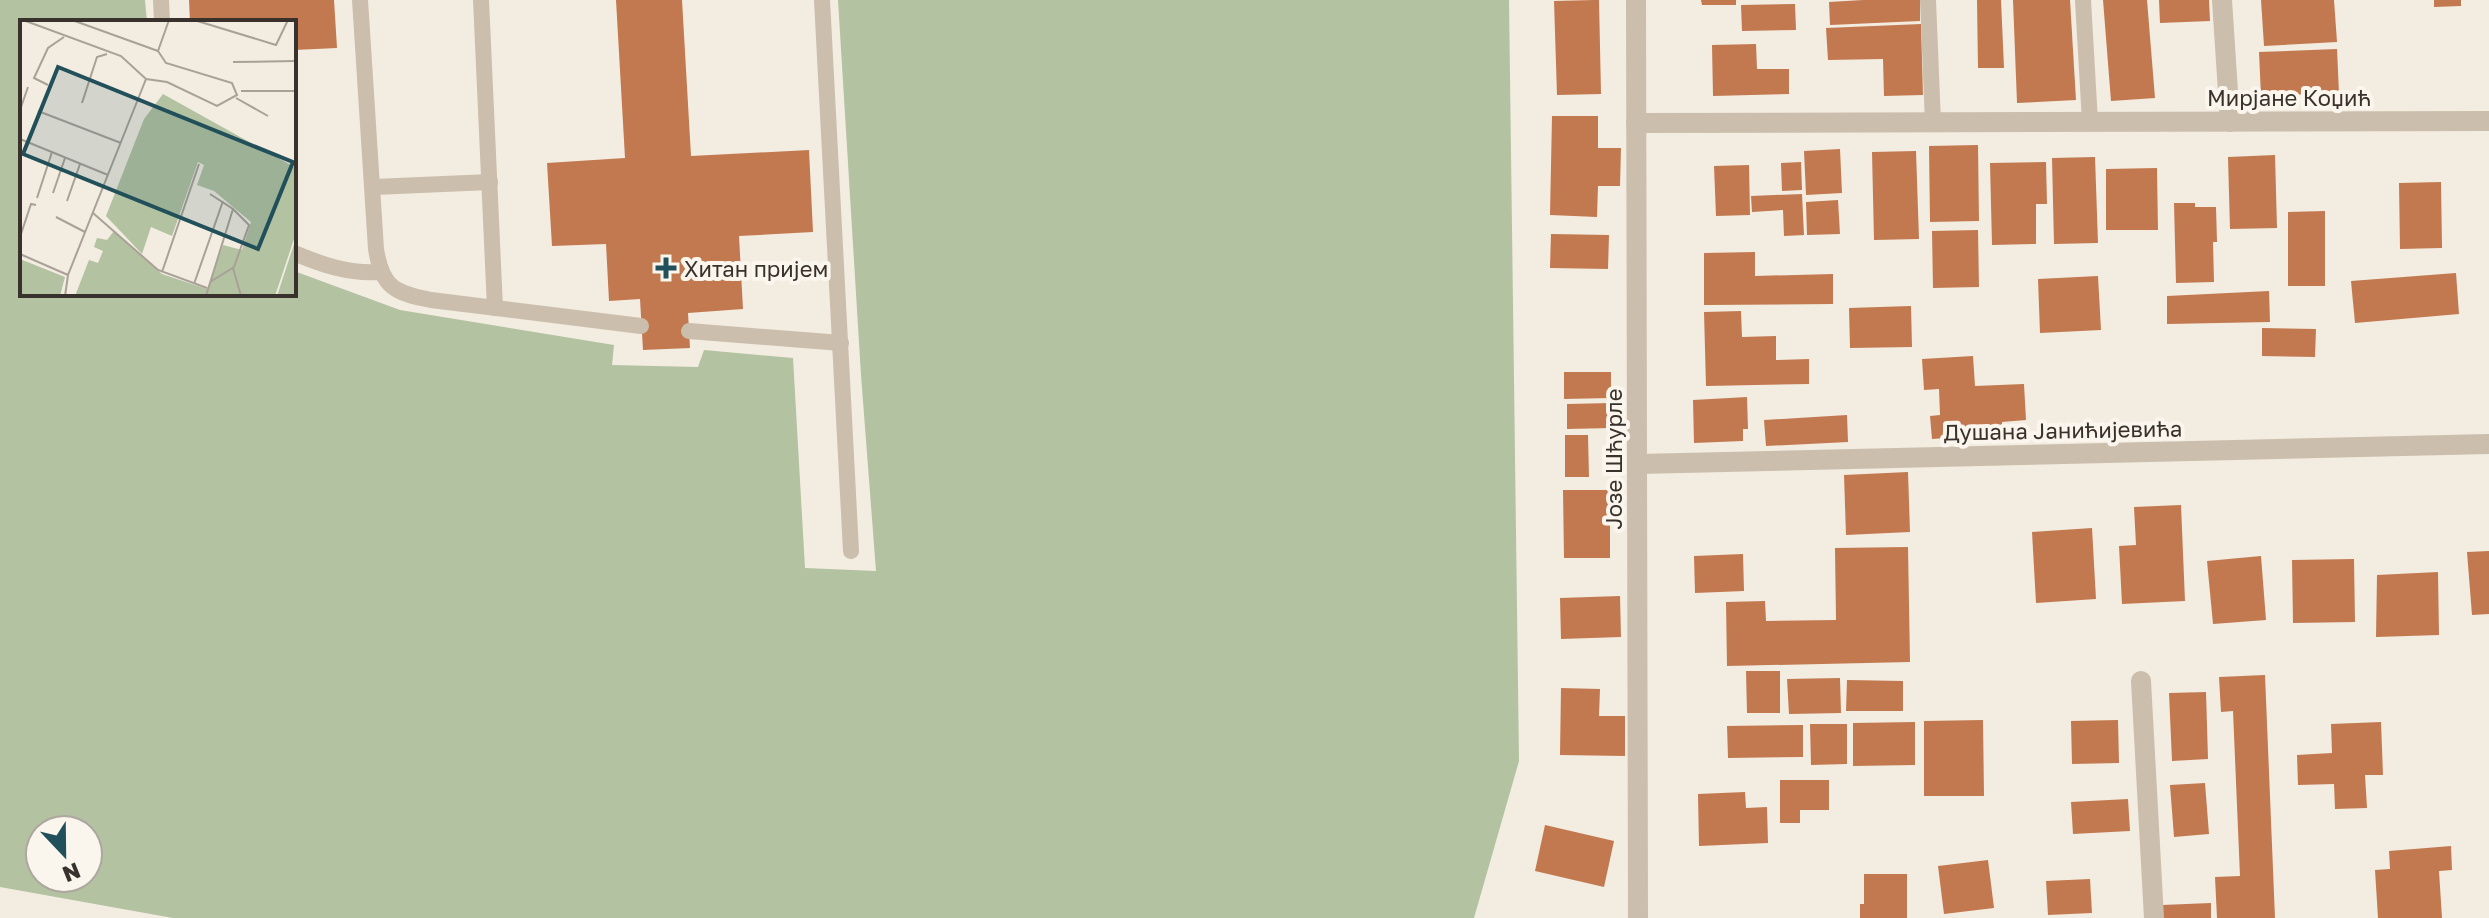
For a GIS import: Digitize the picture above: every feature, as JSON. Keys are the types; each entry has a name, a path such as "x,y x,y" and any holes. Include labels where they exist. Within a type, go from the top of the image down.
{"street":[{"name":"Јозе Шћурле","path":"1636,0 1638,918"},
{"path":"2222,0 2230,122"},
{"name":"Мирјане Коџић","path":"1636,123 2489,121"},
{"name":"Душана Јанићијевића","path":"1638,464 2489,444"},
{"path":"2141,681 2154,918"}],"lane":[{"path":"161,0 162,20"},
{"path":"360,0 376,249 380,272 389,287 409,296 641,326"},
{"path":"481,0 495,308"},
{"path":"822,0 851,551"},
{"path":"1928,0 1933,123"},
{"path":"2083,0 2090,122"},
{"path":"374,187 490,182"},
{"path":"296,254 334,269 380,272"},
{"path":"689,331 841,343"}],"green space":[{"path":"0,0 145,0 147,20 20,20 20,296 296,296 296,272 400,310 614,345 612,365 698,367 704,350 793,358 805,568 876,571 838,0 1509,0 1519,761 1474,918 173,918 39,894 104,894 104,814 24,814 24,891 0,887"}],"building":[{"path":"189,0 334,0 337,48 296,50 296,20 190,20"},
{"path":"616,0 682,0 691,156 809,150 813,232 739,236 743,309 688,313 690,348 643,350 640,299 609,301 606,244 552,246 547,163 625,158"},
{"path":"1599,0 1601,94 1557,95 1554,1"},
{"path":"1701,0 1736,0 1736,5 1702,5"},
{"path":"1920,0 1920,21 1830,25 1829,2"},
{"path":"1977,0 2001,0 2004,68 1978,68"},
{"path":"2013,0 2070,0 2076,100 2017,103"},
{"path":"2103,0 2147,0 2155,98 2111,101"},
{"path":"2159,0 2209,0 2210,21 2160,23"},
{"path":"2261,0 2334,0 2337,42 2264,46"},
{"path":"2434,0 2461,0 2461,6 2434,7"},
{"path":"1795,4 1796,30 1742,31 1741,5"},
{"path":"1921,24 1923,95 1884,96 1883,59 1828,60 1826,28"},
{"path":"1756,44 1757,69 1789,69 1789,94 1713,96 1712,45"},
{"path":"2337,49 2339,93 2261,96 2259,52"},
{"path":"1552,116 1598,116 1598,148 1621,148 1620,186 1598,186 1597,217 1550,215"},
{"path":"1978,145 1979,221 1930,222 1929,146"},
{"path":"1840,149 1842,193 1806,195 1804,151"},
{"path":"1916,151 1919,239 1874,240 1872,152"},
{"path":"2275,155 2277,228 2230,229 2228,157"},
{"path":"2095,157 2098,243 2054,244 2052,158"},
{"path":"1801,162 1802,190 1782,191 1781,163"},
{"path":"2046,162 2047,204 2036,204 2036,244 1992,245 1990,163"},
{"path":"1749,165 1750,215 1716,216 1714,166"},
{"path":"2157,168 2158,230 2106,230 2106,169"},
{"path":"2441,182 2442,248 2400,249 2399,183"},
{"path":"1802,194 1804,235 1784,236 1783,210 1752,212 1751,196"},
{"path":"1838,200 1840,234 1807,235 1806,202"},
{"path":"2174,203 2216,207 2214,282 2176,283"},
{"path":"2325,211 2325,286 2288,286 2288,212"},
{"path":"1978,230 1979,287 1933,288 1932,231"},
{"path":"1551,234 1609,235 1608,269 1550,268"},
{"path":"1755,252 1755,276 1833,274 1833,304 1704,305 1704,253"},
{"path":"2456,273 2459,314 2355,323 2351,281"},
{"path":"2098,276 2101,330 2040,333 2038,279"},
{"path":"2269,291 2270,322 2167,324 2167,296"},
{"path":"1911,306 1912,347 1850,348 1849,308"},
{"path":"1741,311 1742,337 1776,336 1776,360 1809,359 1809,384 1706,386 1704,312"},
{"path":"2262,328 2316,329 2315,357 2262,356"},
{"path":"1973,356 1975,386 2024,384 2026,420 2002,422 2003,440 1960,443 1959,437 1932,439 1930,416 1940,415 1939,389 1924,390 1922,359"},
{"path":"1564,372 1611,372 1611,398 1564,399"},
{"path":"1747,397 1748,429 1743,429 1743,441 1694,443 1693,400"},
{"path":"1612,403 1612,428 1567,429 1567,404"},
{"path":"1847,415 1848,442 1766,446 1764,420"},
{"path":"1565,435 1588,435 1589,477 1565,477"},
{"path":"1908,472 1910,532 1846,535 1844,475"},
{"path":"1563,490 1610,490 1610,558 1564,558"},
{"path":"2181,505 2185,601 2122,604 2119,546 2136,545 2134,507"},
{"path":"2092,528 2096,599 2036,603 2032,532"},
{"path":"1908,547 1910,662 1727,666 1726,602 1765,601 1766,621 1836,620 1835,548"},
{"path":"2489,551 2489,614 2472,615 2467,552"},
{"path":"1743,554 1744,591 1695,593 1694,556"},
{"path":"2261,556 2266,620 2213,624 2207,561"},
{"path":"2354,559 2355,622 2293,623 2292,560"},
{"path":"2438,572 2439,635 2376,637 2377,575"},
{"path":"1620,596 1621,637 1561,639 1560,598"},
{"path":"1746,671 1780,671 1780,713 1747,713"},
{"path":"2265,675 2275,918 2217,918 2215,877 2240,876 2233,711 2221,712 2219,677"},
{"path":"1840,678 1841,713 1789,714 1787,679"},
{"path":"1847,680 1903,681 1903,711 1846,711"},
{"path":"1561,688 1600,689 1599,716 1625,716 1625,756 1560,755"},
{"path":"2206,692 2208,759 2172,761 2169,693"},
{"path":"1983,720 1984,796 1924,796 1924,721"},
{"path":"2118,720 2119,763 2072,764 2071,721"},
{"path":"1915,722 1915,765 1853,766 1853,723"},
{"path":"2381,722 2383,775 2365,775 2367,808 2335,809 2334,784 2298,785 2297,755 2332,753 2331,724"},
{"path":"1810,724 1847,724 1847,764 1811,765"},
{"path":"1803,725 1803,757 1728,758 1727,726"},
{"path":"1780,780 1829,780 1829,810 1800,810 1800,823 1780,823"},
{"path":"2205,783 2209,834 2174,837 2170,785"},
{"path":"1745,792 1746,808 1767,807 1768,843 1699,846 1698,794"},
{"path":"2128,799 2130,831 2073,834 2071,802"},
{"path":"1545,825 1614,841 1604,887 1535,871"},
{"path":"2451,846 2452,870 2439,871 2442,918 2378,918 2375,870 2390,869 2389,851"},
{"path":"1988,860 1994,908 1944,914 1938,866"},
{"path":"1864,874 1907,874 1907,918 1860,918 1860,904 1864,904"},
{"path":"2090,879 2092,913 2048,915 2046,881"},
{"path":"2211,903 2211,918 2162,918 2162,905"}],"place":[{"name":"Хитан пријем","path":"666,268"}]}
